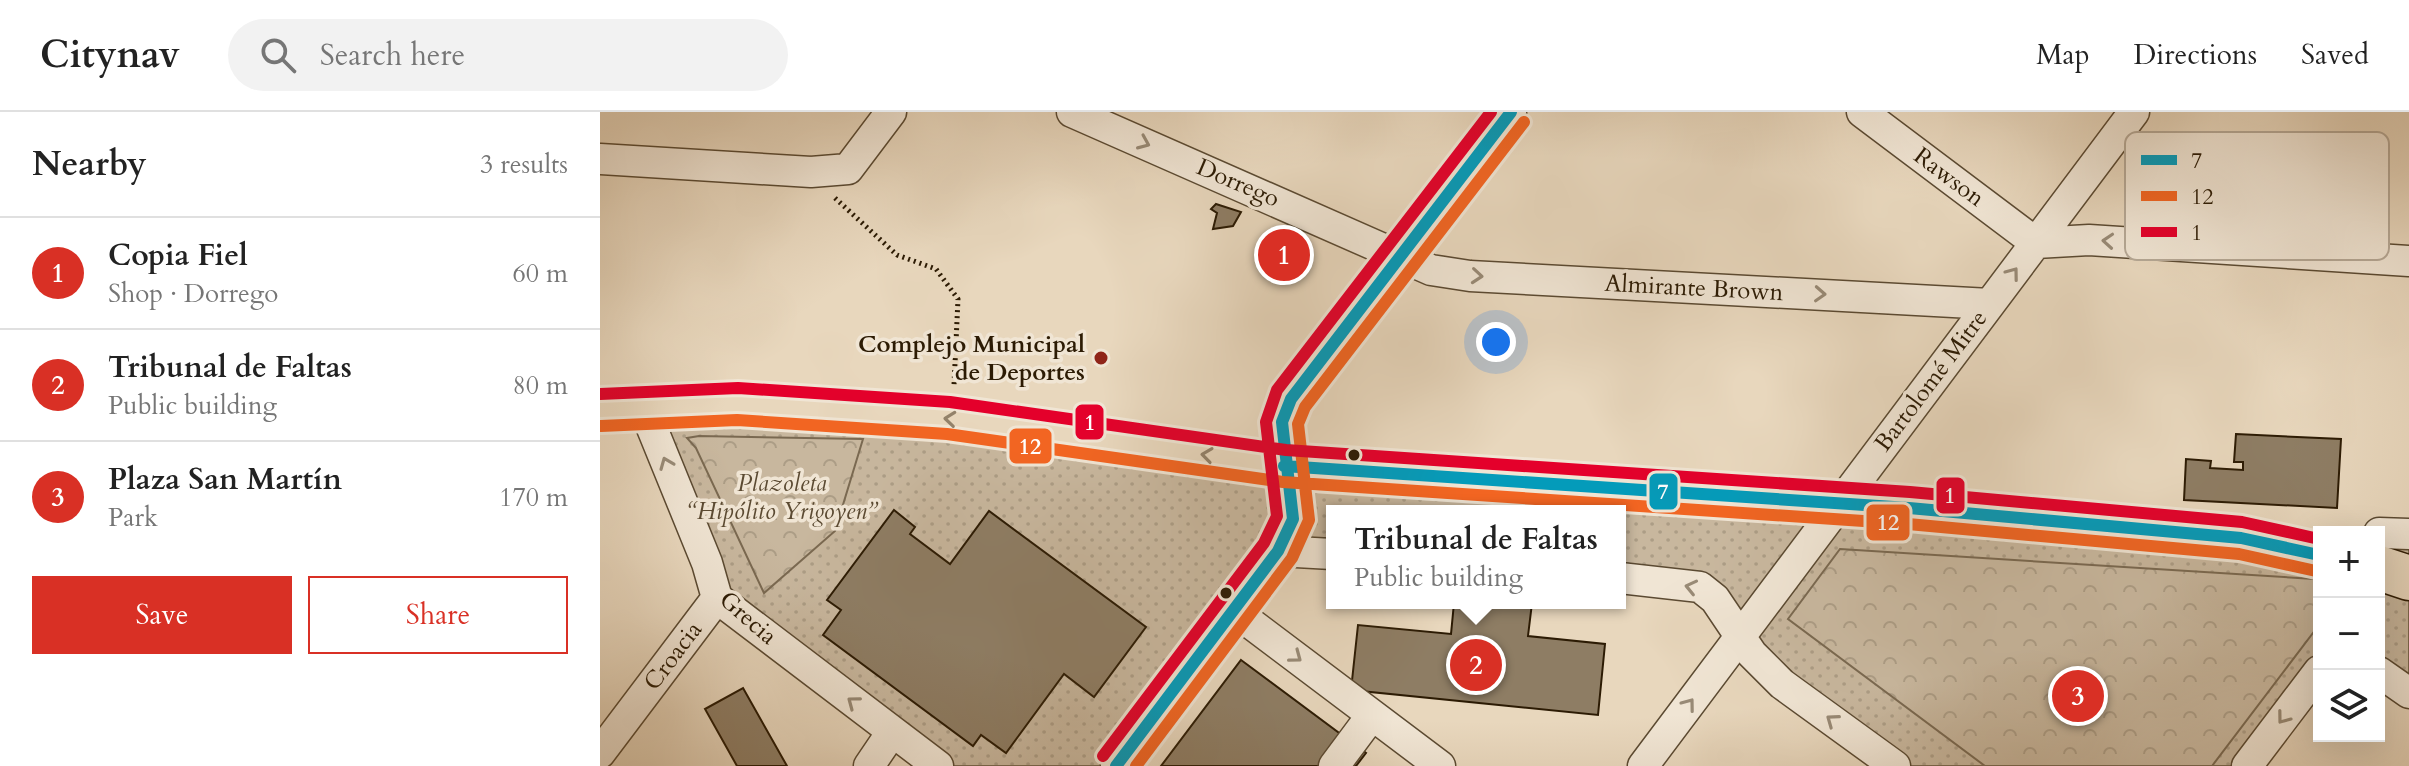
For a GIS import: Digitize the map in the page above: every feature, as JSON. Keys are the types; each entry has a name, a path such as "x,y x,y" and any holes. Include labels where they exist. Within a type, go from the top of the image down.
{"highway":[{"path":"600,410 737,404 949,418 1284,466 1839,504 2241,538 2313,554"}],"street":[{"path":"600,159 811,172 848,169 891,112"},
{"name":"Dorrego","path":"1072,112 1365,238 1402,257"},
{"path":"1116,766 1278,551 1293,519 1284,466 1282,422 1291,399 1511,112"},
{"name":"Rawson","path":"1862,112 1895,122 2036,243"},
{"name":"Bartolomé Mitre","path":"1643,766 2134,112"},
{"path":"2036,243 2089,240 2125,242"},
{"name":"Almirante Brown","path":"1402,257 1431,270 1470,276 1990,304"},
{"path":"2389,260 2409,261"},
{"name":"Grecia","path":"643,406 707,563 717,598 938,766"},
{"path":"2241,538 2313,535"},
{"path":"1278,551 1326,554"},
{"path":"1626,579 1700,587 1715,599 1752,654 1782,684 1895,766"},
{"name":"Croacia","path":"600,753 717,598"},
{"path":"1233,610 1440,766"},
{"path":"2385,676 2409,693"},
{"path":"2247,766 2313,679"},
{"path":"1334,766 1372,715"},
{"path":"869,766 892,732"}],"path":[{"path":"811,172 897,255 936,269 958,299 959,336 949,418"}],"green space":[{"path":"643,406 2313,535 2313,679 2247,766 1895,766 1782,684 1715,599 1626,579 1626,505 1326,505 1326,554 1278,551 1116,766 938,766 717,598"},
{"name":"Plazoleta “Hipólito Yrigoyen”","path":"687,438 863,439 835,531 764,593 696,448"},
{"path":"2385,533 2409,534 2409,693 2385,676"},
{"path":"1840,549 2313,579 2313,633 2212,766 1985,766 1788,619"}],"building":[{"path":"1216,204 1241,212 1233,226 1213,229 1217,213 1211,209"},
{"path":"2236,434 2341,439 2337,508 2184,500 2186,459 2211,461 2210,468 2243,470 2243,462 2234,462"},
{"path":"894,510 915,527 910,534 950,564 989,511 1146,627 1094,697 1064,674 1006,753 981,735 973,746 823,635 841,610 827,600"},
{"path":"1453,609 1531,609 1528,636 1605,644 1598,715 1351,690 1358,625 1451,634"},
{"path":"1241,660 1366,753 1356,766 1161,766"},
{"path":"743,688 787,766 737,766 705,709"}],"transit line":[{"name":"1","path":"1103,756 1264,543 1277,516 1266,422 1277,390 1491,112"},
{"name":"7","path":"1116,766 1278,551 1293,519 1282,422 1291,399 1511,112"},
{"name":"12","path":"1136,766 1292,558 1309,520 1298,424 1305,407 1524,122"},
{"name":"1","path":"600,394 738,388 950,402 1286,450 1910,492 2242,522 2313,538"},
{"name":"12","path":"601,426 737,420 947,434 1283,482 1625,505"},
{"name":"7","path":"1284,466 1909,508 2241,538 2313,554"},
{"name":"12","path":"1626,505 1908,524 2239,554 2313,570"}],"place":[{"name":"Copia Fiel","path":"1284,255"},
{"name":"Complejo Municipal de Deportes","path":"1101,358"},
{"name":"Tribunal de Faltas","path":"1476,665"},
{"name":"Plaza San Martín","path":"2078,696"}]}
